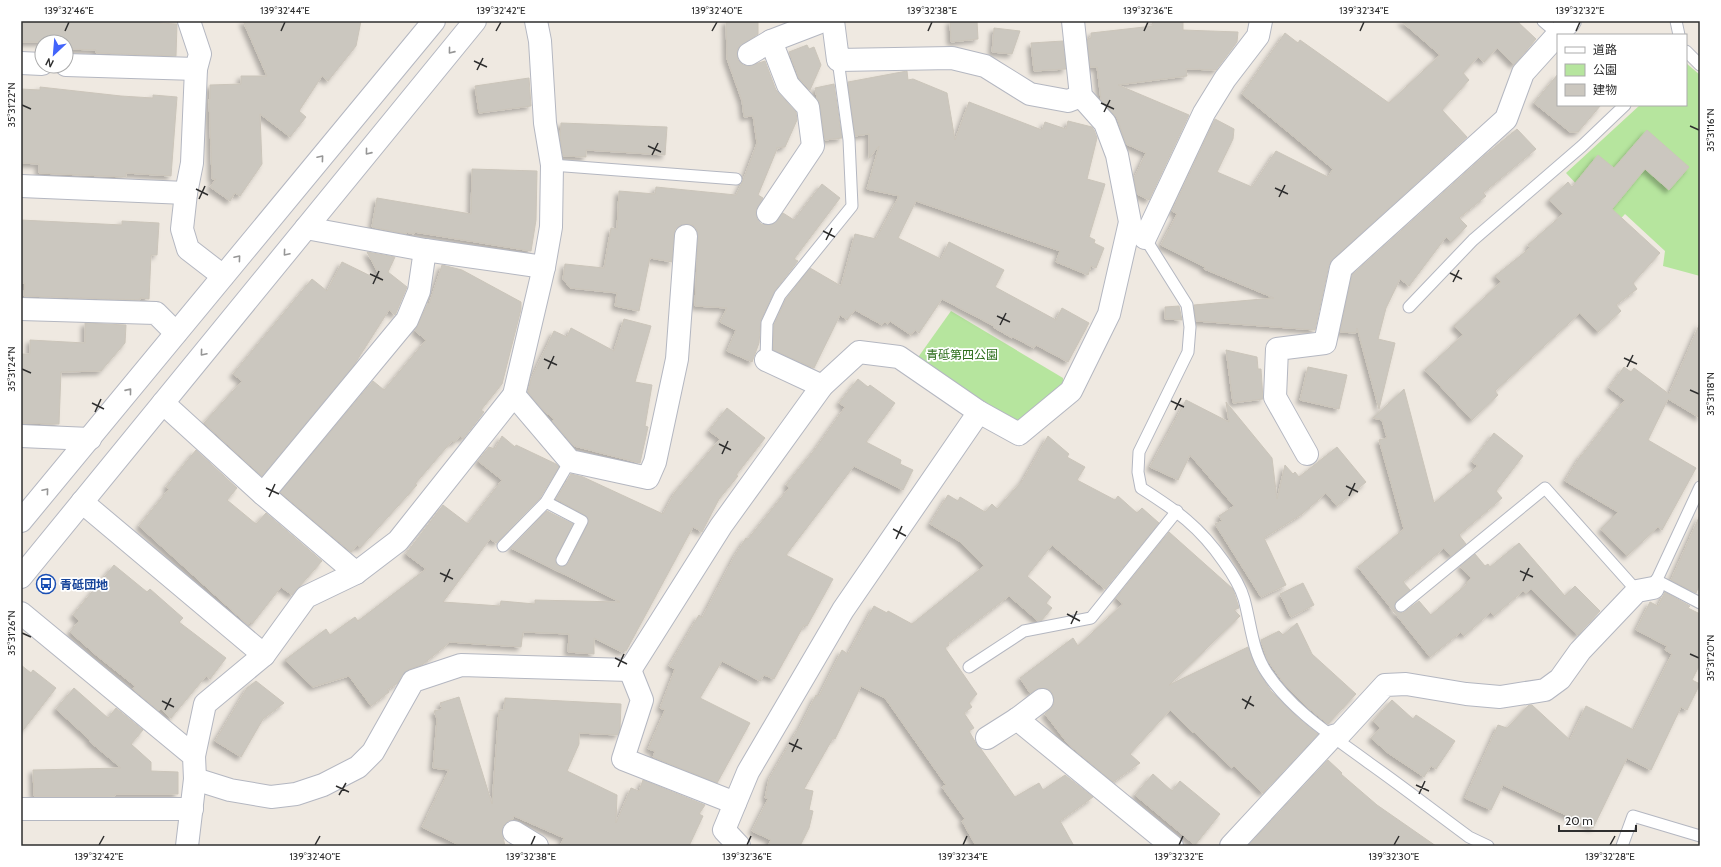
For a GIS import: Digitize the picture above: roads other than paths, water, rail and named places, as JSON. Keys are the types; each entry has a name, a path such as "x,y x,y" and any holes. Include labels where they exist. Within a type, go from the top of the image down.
{"street":[{"path":"189,21 200,54 196,69 192,163 186,194 182,229 188,249 223,276"},
{"path":"21,521 434,21"},
{"path":"21,577 475,21"},
{"path":"187,846 195,779 194,756 205,704 264,655 306,597 356,573 398,541 514,396 544,267 551,227 552,166 545,123 540,41 536,21"},
{"path":"749,54 771,41 823,21"},
{"path":"833,21 838,60 952,58 985,66 1030,94 1068,101 1081,96"},
{"path":"630,670 720,526 822,386 859,352 899,358 979,412 1019,434 1071,391 1109,314 1130,222 1118,155 1105,123 1081,96 1073,21"},
{"path":"1145,238 1204,113 1225,79 1258,36 1261,21"},
{"path":"1307,454 1274,397 1276,349 1325,343 1341,268 1506,118 1523,73 1557,25"},
{"path":"768,213 813,146 808,107 788,84 771,41"},
{"path":"21,63 34,64"},
{"path":"74,65 196,69"},
{"path":"21,186 186,194"},
{"path":"306,228 426,250 544,267"},
{"path":"514,396 570,461 648,478 655,462 677,359 686,236"},
{"path":"263,494 407,320 419,291 426,250"},
{"path":"21,309 156,313 176,332"},
{"path":"766,360 822,386"},
{"path":"162,403 263,494 356,573"},
{"path":"739,846 724,830 748,772 843,610 979,412"},
{"path":"21,436 90,439"},
{"path":"82,502 264,655"},
{"path":"1231,846 1332,736 1340,734 1386,685 1406,684 1466,694 1500,696 1545,690 1560,680 1580,651 1649,586"},
{"path":"21,613 194,756"},
{"path":"195,779 230,790 271,797 296,794 323,785 358,767 373,752 414,680 462,665 630,670"},
{"path":"630,670 642,700 623,759 735,803"},
{"path":"987,738 1017,719 1042,700"},
{"path":"1017,719 1172,846"},
{"path":"21,809 192,810"},
{"path":"514,832 537,846"}],"lane":[{"path":"1676,21 1680,34"},
{"path":"1687,52 1700,65"},
{"path":"766,360 767,323 780,295 852,206 849,140 838,60"},
{"path":"1409,307 1473,240 1582,146 1624,106"},
{"path":"552,166 736,179"},
{"path":"1130,222 1145,238 1187,305 1190,327 1188,352 1139,452 1138,472 1141,488 1177,511 1208,539 1235,577 1244,598 1254,644 1267,673 1289,700 1332,736 1466,841 1488,846"},
{"path":"504,546 546,502 570,461"},
{"path":"1649,586 1700,487"},
{"path":"1401,606 1545,488 1649,586 1700,603"},
{"path":"546,502 582,521 562,560"},
{"path":"969,667 1024,631 1091,618 1177,511"},
{"path":"1622,846 1633,816 1700,836"}],"place":[{"name":"青砥団地","path":"46,584"}],"park label":[{"name":"青砥第四公園","path":"962,354"}]}
